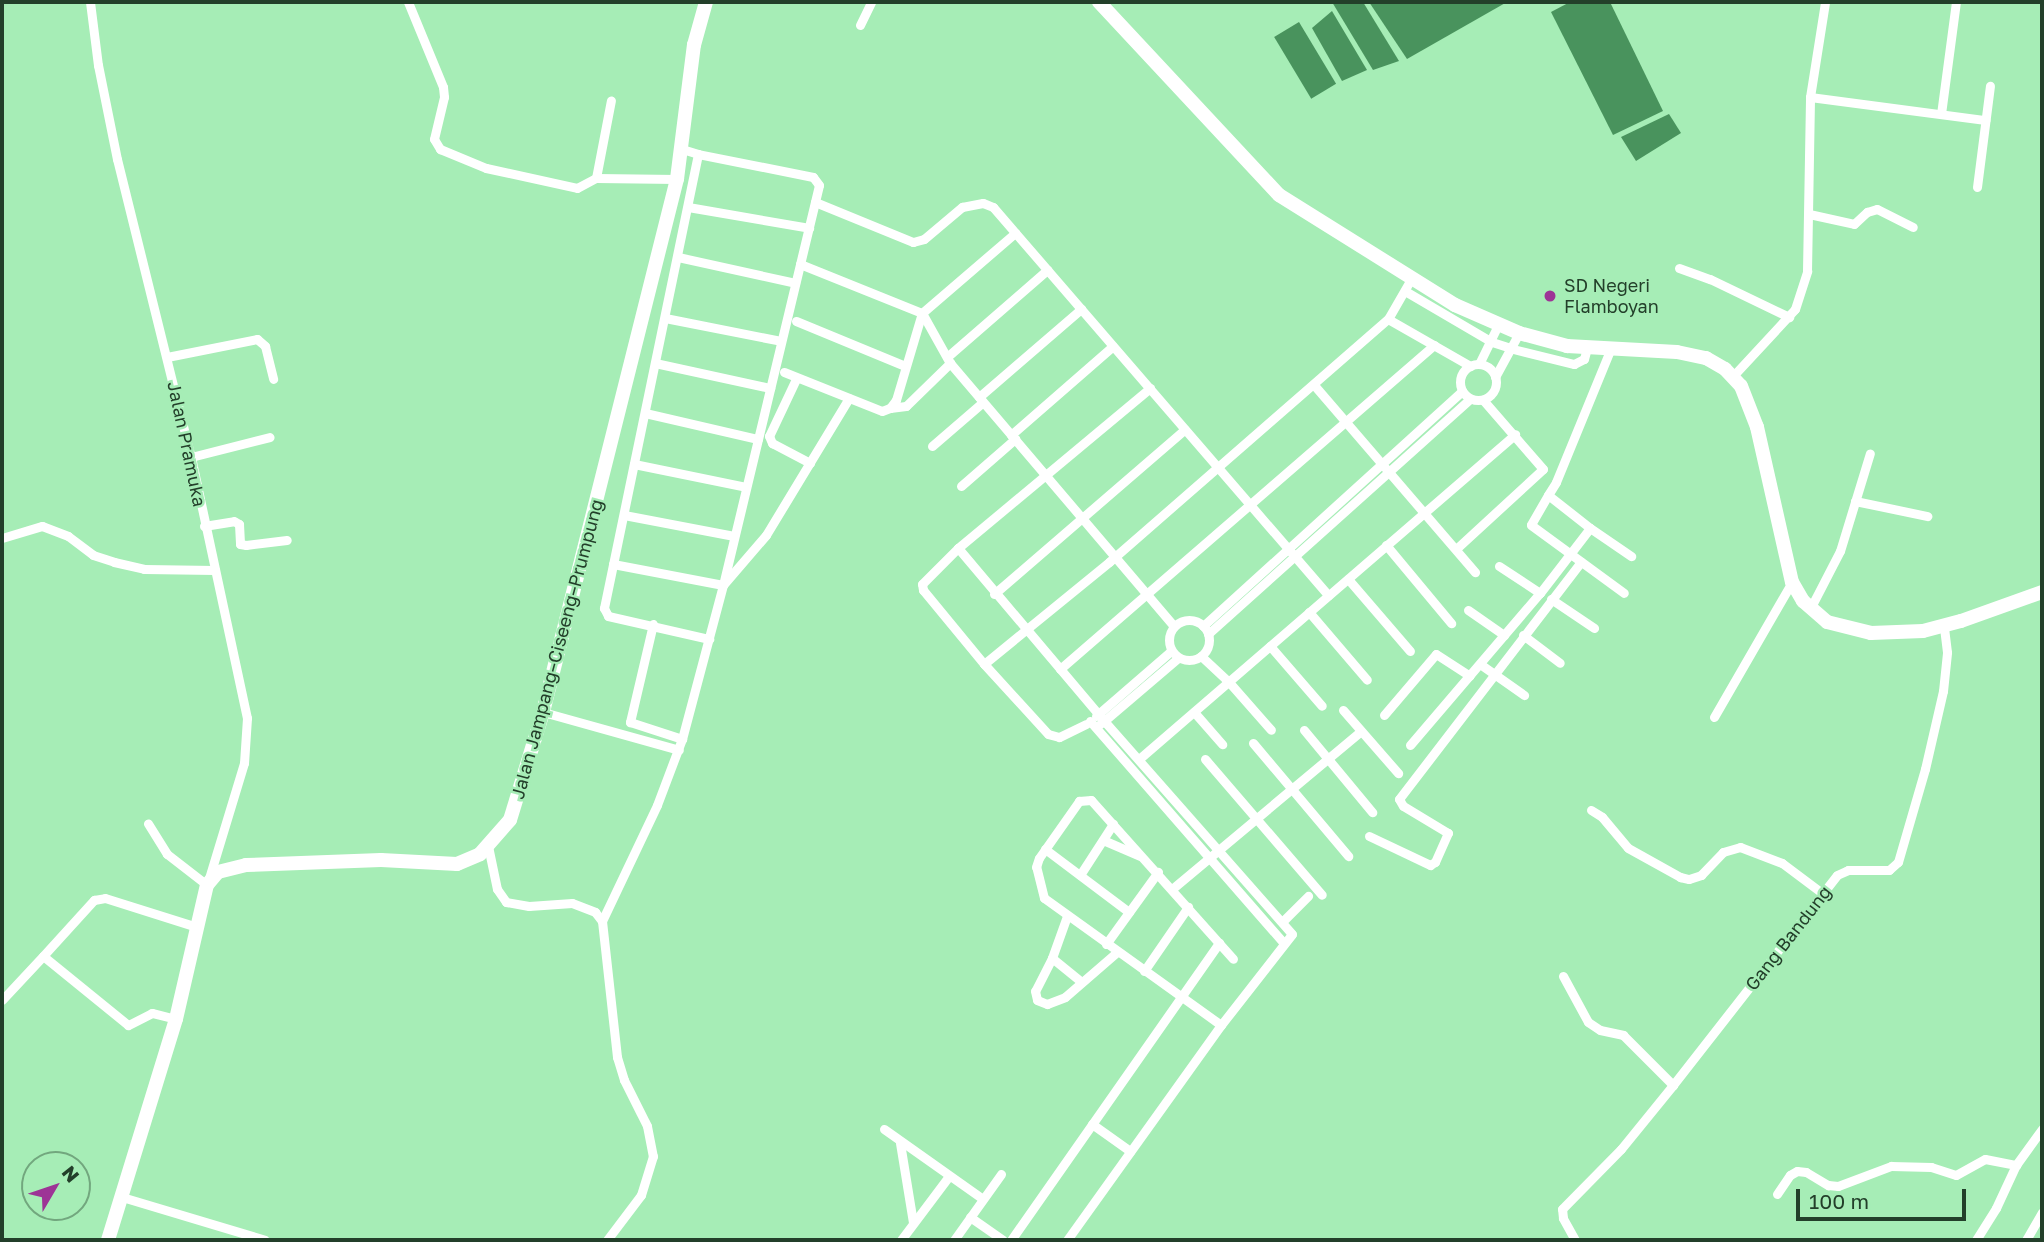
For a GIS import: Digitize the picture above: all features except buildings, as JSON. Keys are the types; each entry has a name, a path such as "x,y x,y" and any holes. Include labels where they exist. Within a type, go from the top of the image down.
{"main road":[{"name":"Jalan Jampang–Ciseeng–Prumpung","path":"207,885 218,872 247,865 381,860 457,864 480,854 510,820 543,712 677,179 694,45 706,2"},
{"path":"1099,2 1279,195 1408,285 1519,333 1587,348 1689,354 1716,363 1733,376 1751,406 1792,582 1810,609 1827,622 1871,633 1906,632 1944,626 2042,592"},
{"path":"108,1240 176,1018 207,885"}],"street":[{"name":"Jalan Pramuka","path":"89,2 98,65 117,159 191,457 247,718 244,763 207,885"},
{"path":"408,2 443,87 436,145 486,167 577,188 597,178 677,179"},
{"path":"860,25 871,2"},
{"path":"1733,376 1788,317 1803,291 1807,271 1810,97 1825,2"},
{"path":"1941,114 1956,2"},
{"path":"1977,187 1990,86"},
{"path":"1810,97 1985,120"},
{"path":"597,178 611,100"},
{"path":"607,1240 641,1195 653,1156 647,1126 624,1080 617,1057 602,921 679,750 723,585 819,185 813,177 682,149"},
{"path":"698,154 605,612 608,616 653,624 709,639"},
{"path":"815,202 913,242 924,239 955,210 983,203 993,207 1328,595"},
{"path":"688,207 809,228"},
{"path":"1809,214 1854,223 1870,210 1877,209 1913,227"},
{"path":"890,408 896,400 922,313 1015,233"},
{"path":"678,257 795,283"},
{"path":"800,264 922,313 948,360 1174,626"},
{"path":"1679,268 1710,279 1788,317"},
{"path":"784,372 882,411 906,406 948,360 1048,270"},
{"path":"984,664 1116,555 1388,319 1408,285 1492,342 1574,364 1584,359 1587,348"},
{"path":"932,446 1081,309"},
{"path":"665,318 782,341"},
{"path":"1388,319 1475,365 1489,368 1495,377"},
{"path":"796,321 905,366"},
{"path":"1456,549 1543,468 1516,433 1483,400 1470,399 1462,391 1460,377 1475,365 1492,342 1498,325"},
{"path":"1483,400 1494,391 1495,377 1513,349 1519,333"},
{"path":"167,357 257,339 265,346 273,379"},
{"path":"1060,669 1434,345"},
{"path":"961,486 1113,346"},
{"path":"1611,348 1548,495 1530,521 1531,525 1570,555 1624,593"},
{"path":"655,363 770,388"},
{"path":"796,379 769,436 772,443 810,463"},
{"path":"1314,385 1475,572"},
{"path":"1150,388 1048,477 958,548 925,579 923,590 984,664 1048,734 1059,737 1101,717 1175,654"},
{"path":"1292,553 1462,391"},
{"path":"723,585 766,535 849,398"},
{"path":"1205,630 1292,553 1390,473 1470,399"},
{"path":"645,413 758,439"},
{"path":"995,594 1185,429"},
{"path":"1139,759 1516,433"},
{"path":"191,457 270,437"},
{"path":"1810,609 1840,551 1870,453"},
{"path":"634,464 746,486"},
{"path":"1548,495 1631,556"},
{"path":"1854,501 1927,516"},
{"path":"624,515 734,536"},
{"path":"204,526 234,521 239,524 240,544 287,540"},
{"path":"2,538 42,526 68,536 93,555 114,562 144,569 215,570"},
{"path":"1410,745 1540,593 1590,528"},
{"path":"1386,545 1451,623"},
{"path":"958,548 1101,717 1292,933 1221,1026 1067,1240"},
{"path":"1369,836 1430,865 1435,862 1448,833 1403,806 1399,799 1493,673 1581,562"},
{"path":"613,564 723,585"},
{"path":"1499,566 1540,593"},
{"path":"1348,579 1410,651"},
{"path":"1714,718 1792,582"},
{"path":"1552,599 1594,628"},
{"path":"1468,610 1504,635"},
{"path":"1309,612 1367,680"},
{"path":"1188,620 1205,630 1209,642 1201,656 1194,660 1175,654 1169,642 1174,626 1188,620"},
{"path":"653,624 631,722 682,739"},
{"name":"Gang Bandung","path":"1576,1240 1563,1218 1562,1209 1621,1149 1673,1086 1822,893 1842,871 1889,870 1898,862 1919,793 1943,691 1947,652 1944,626"},
{"path":"1523,635 1560,663"},
{"path":"1270,646 1322,706"},
{"path":"1384,715 1436,654 1470,676"},
{"path":"1201,656 1228,681 1271,730"},
{"path":"1480,664 1524,695"},
{"path":"1343,710 1398,773"},
{"path":"543,712 679,750"},
{"path":"1194,712 1222,744"},
{"path":"1091,724 1284,943"},
{"path":"1304,730 1372,812"},
{"path":"1172,888 1361,731"},
{"path":"1253,743 1348,856"},
{"path":"1205,759 1322,895"},
{"path":"1221,1026 1044,898 1036,867 1045,849 1083,798 1091,800 1146,859 1233,959"},
{"path":"1591,810 1602,817 1628,848 1680,877 1689,879 1701,875 1723,852 1740,847 1782,863 1822,893"},
{"path":"148,824 167,854 207,885"},
{"path":"1080,875 1113,824"},
{"path":"1103,840 1146,859"},
{"path":"488,846 502,899 529,906 572,903 595,912 602,921"},
{"path":"1045,849 1129,912"},
{"path":"1106,944 1158,872"},
{"path":"1282,922 1308,895"},
{"path":"2,1000 94,900 105,898 197,927"},
{"path":"1144,971 1188,907"},
{"path":"1067,916 1052,958 1035,991 1037,1000 1047,1004 1065,997 1117,952"},
{"path":"1011,1240 1219,943"},
{"path":"43,956 123,1023 133,1025 158,1013 176,1018"},
{"path":"1052,958 1082,982"},
{"path":"1563,976 1588,1022 1600,1030 1623,1035 1673,1086"},
{"path":"1092,1124 1130,1151"},
{"path":"884,1129 900,1143 983,1199"},
{"path":"1976,1240 1996,1208 2015,1165 2042,1129"},
{"path":"900,1143 913,1222"},
{"path":"1777,1194 1790,1175 1797,1171 1806,1172 1828,1185 1838,1186 1891,1166 1931,1167 1956,1175 1985,1159 2015,1165"},
{"path":"954,1240 1001,1174"},
{"path":"901,1240 949,1176"},
{"path":"122,1198 265,1240"},
{"path":"2026,1240 2042,1212"},
{"path":"970,1217 1003,1240"}],"shaded area":[{"path":"1332,2 1363,2 1399,61 1373,70"},
{"path":"1369,2 1507,2 1407,59"},
{"path":"1570,2 1610,2 1663,111 1613,135 1551,12"},
{"path":"1332,11 1367,70 1342,81 1312,28"},
{"path":"1299,22 1336,84 1311,99 1274,37"},
{"path":"1669,114 1681,133 1636,161 1621,137"}],"place":[{"name":"SD Negeri Flamboyan","path":"1550,296"}]}
